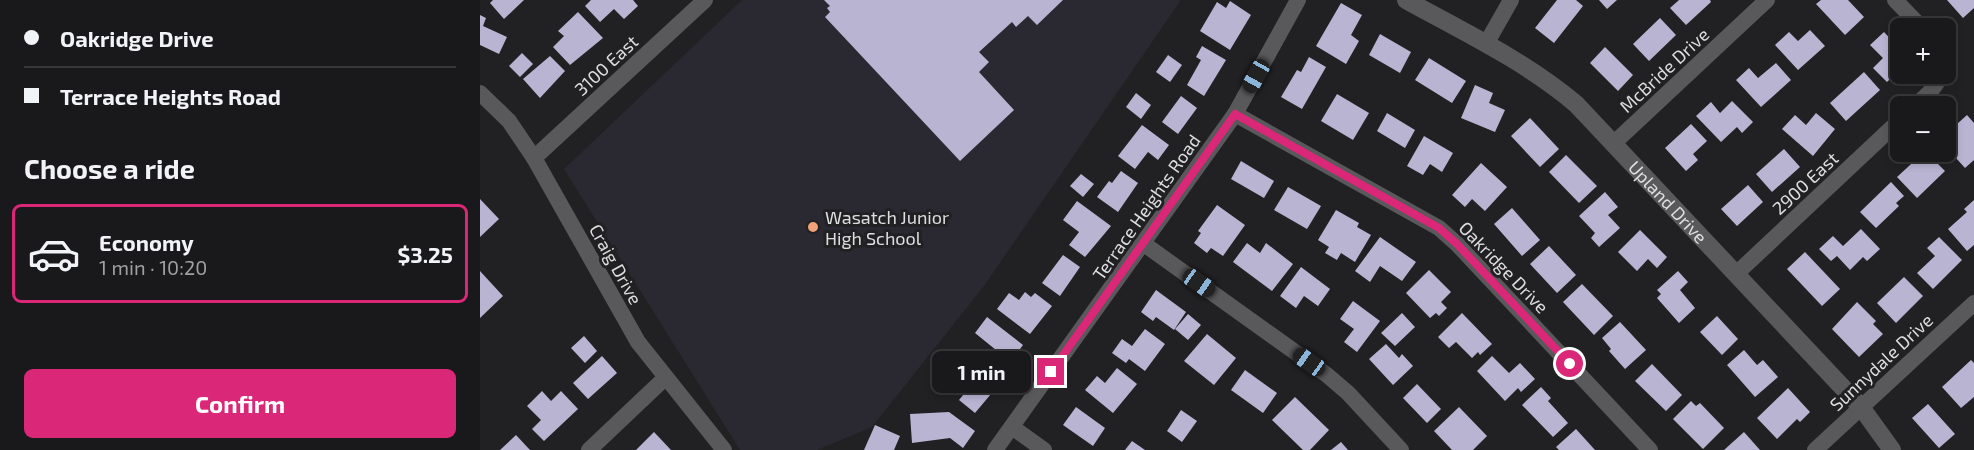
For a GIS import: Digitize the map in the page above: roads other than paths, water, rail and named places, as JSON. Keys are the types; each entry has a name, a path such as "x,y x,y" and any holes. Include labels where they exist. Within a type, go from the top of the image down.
{"street":[{"name":"3100 East","path":"534,158 705,0"},
{"name":"Terrace Heights Road","path":"995,450 1235,114 1298,0"},
{"name":"Upland Drive","path":"1406,0 1550,82 1576,104 1861,407 1892,450"},
{"path":"1486,44 1511,0"},
{"name":"McBride Drive","path":"1614,143 1767,0"},
{"path":"1895,0 1912,18"},
{"path":"1926,96 1936,84"},
{"name":"Craig Drive","path":"480,93 509,121 534,158 638,342 724,450"},
{"name":"Oakridge Drive","path":"1235,114 1439,228 1457,244 1650,450"},
{"name":"2900 East","path":"1736,274 1890,129"},
{"path":"1144,244 1327,375 1348,393 1401,450"},
{"name":"Sunnydale Drive","path":"1815,450 1974,303"},
{"path":"589,450 665,378"},
{"path":"1012,427 1044,450"}],"place":[{"name":"Wasatch Junior High School","path":"813,227"}]}
